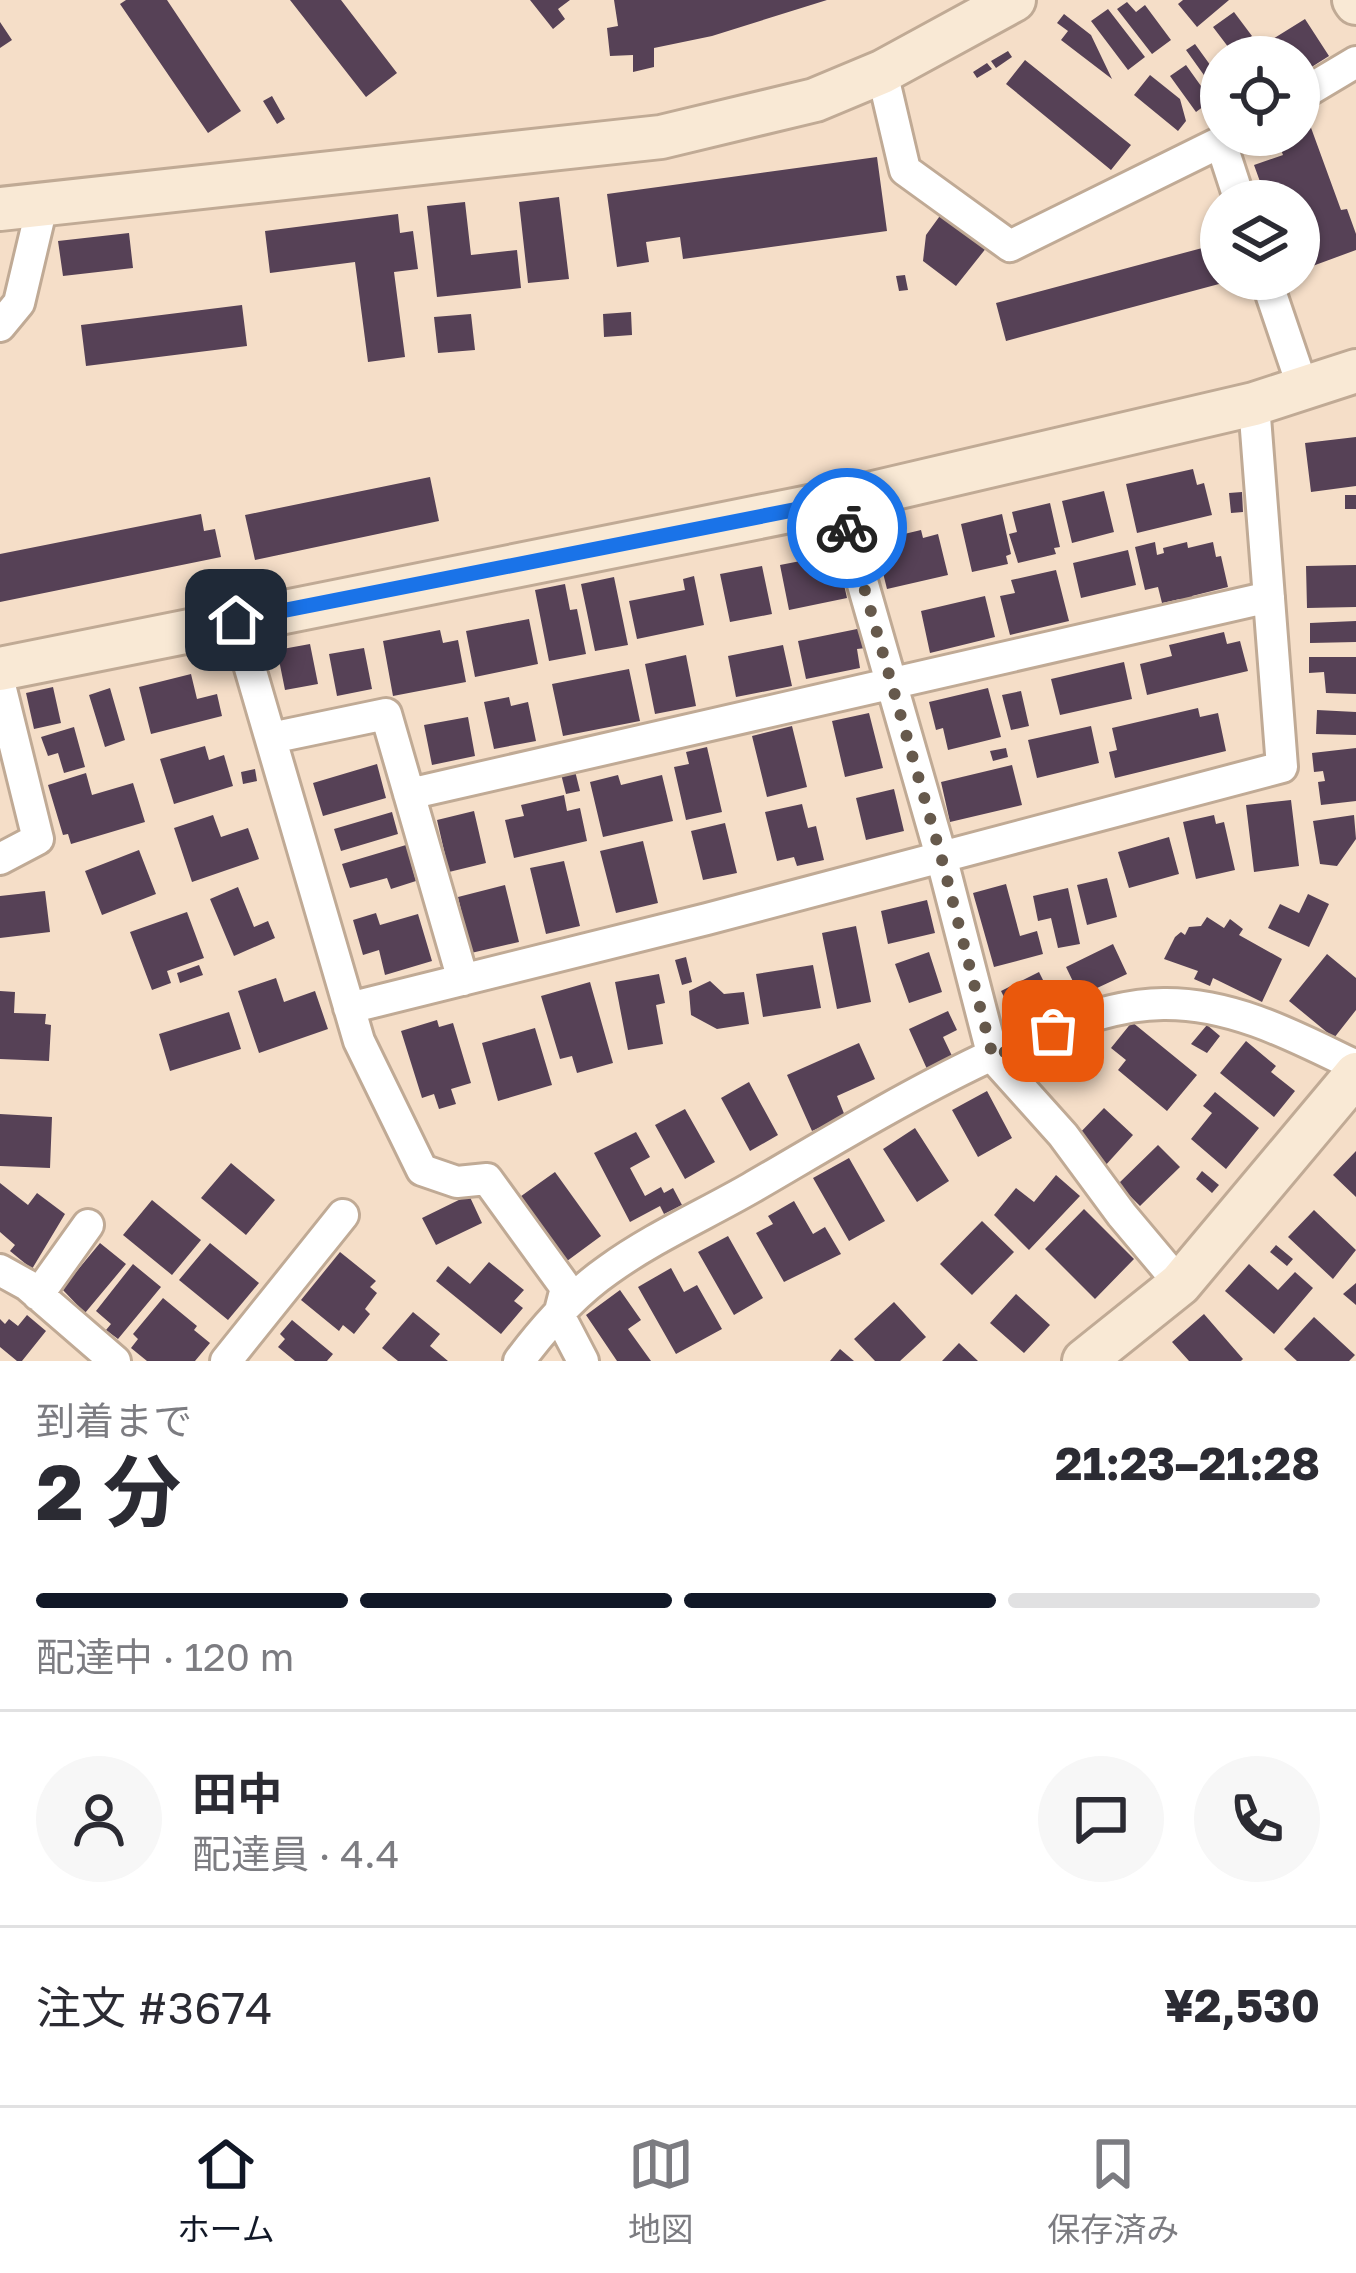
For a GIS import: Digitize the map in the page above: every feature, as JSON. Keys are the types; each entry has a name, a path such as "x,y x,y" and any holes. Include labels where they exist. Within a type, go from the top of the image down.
{"street":[{"path":"0,326 19,303 21,208 661,137 815,100 882,72 1014,0"},
{"path":"1320,84 1356,62"},
{"path":"882,72 905,170 1010,246 1200,153"},
{"path":"1273,300 1303,388"},
{"path":"0,669 839,501 1254,404 1356,371"},
{"path":"349,1008 1282,767 1254,404"},
{"path":"839,501 993,1057 1063,1135 1180,1284"},
{"path":"409,794 1269,597"},
{"path":"236,620 359,1041 422,1170 457,1182 487,1179 566,1288 559,1315 583,1361"},
{"path":"0,685 38,839 0,859"},
{"path":"271,738 386,713 463,980"},
{"path":"519,1361 607,1270 874,1118 993,1057 1085,1018 1142,1005 1216,1008 1280,1030 1356,1070 1180,1284 1084,1361"},
{"path":"226,1361 343,1215"},
{"path":"38,1294 88,1225"},
{"path":"0,1270 38,1294 116,1361"}],"building":[{"path":"167,0 241,111 208,133 120,4"},
{"path":"290,0 341,0 397,73 366,97"},
{"path":"530,0 570,0 558,9 565,19 553,29"},
{"path":"614,0 827,0 712,36 654,48 654,67 633,72 633,55 610,56 607,28 618,26"},
{"path":"1229,0 1197,27 1178,4"},
{"path":"1127,2 1136,12 1145,5 1171,40 1152,54 1117,9"},
{"path":"1108,9 1145,57 1128,70 1091,21"},
{"path":"1234,12 1252,36 1220,36 1213,27"},
{"path":"1064,14 1091,35 1112,79 1061,40 1068,31 1057,23"},
{"path":"1305,19 1316,36 1278,36"},
{"path":"0,22 12,40 0,48"},
{"path":"1195,44 1200,51 1200,70 1186,50"},
{"path":"1008,51 1012,57 996,68 991,61"},
{"path":"1025,60 1131,145 1111,170 1006,84"},
{"path":"987,63 992,69 977,78 973,72"},
{"path":"1186,65 1200,85 1200,109 1196,112 1170,76"},
{"path":"1150,75 1180,99 1186,121 1178,131 1134,95"},
{"path":"272,96 285,119 277,124 263,101"},
{"path":"1320,152 1341,210 1347,209 1356,250 1320,263 1320,180 1259,180 1254,165 1280,156"},
{"path":"877,157 887,231 683,259 680,237 646,242 649,262 617,267 607,194"},
{"path":"559,197 569,279 528,283 519,202"},
{"path":"465,202 471,255 517,250 521,288 437,297 427,206"},
{"path":"942,213 987,247 956,286 923,261 926,235"},
{"path":"398,214 400,233 413,231 418,269 394,272 405,357 368,362 355,262 270,273 265,231"},
{"path":"129,233 133,268 63,276 58,241"},
{"path":"1200,249 1200,289 1006,341 996,303"},
{"path":"905,275 908,290 899,291 896,276"},
{"path":"242,305 247,346 86,366 81,325"},
{"path":"631,312 632,335 604,337 603,314"},
{"path":"471,314 475,350 438,353 434,317"},
{"path":"1356,437 1356,486 1311,492 1305,443"},
{"path":"1193,469 1197,485 1204,483 1212,515 1137,533 1126,484"},
{"path":"430,477 439,521 255,560 245,515"},
{"path":"1104,491 1114,532 1072,543 1062,501"},
{"path":"1242,492 1243,512 1231,513 1229,493"},
{"path":"1345,495 1356,495 1356,509 1345,509"},
{"path":"1050,503 1060,547 1054,548 1056,554 1018,563 1009,534 1017,532 1012,512"},
{"path":"201,514 204,531 215,529 221,557 0,602 0,554"},
{"path":"1002,514 1011,554 1006,556 1008,564 972,572 961,524"},
{"path":"921,530 923,538 938,534 948,575 887,589 875,541"},
{"path":"1155,542 1157,555 1164,553 1163,548 1187,542 1188,548 1213,542 1228,587 1192,596 1193,602 1162,603 1158,587 1145,590 1135,547"},
{"path":"1128,550 1136,585 1081,598 1073,563"},
{"path":"831,555 834,568 840,567 847,598 789,610 780,565"},
{"path":"1356,565 1356,607 1307,608 1306,566"},
{"path":"762,566 772,614 730,622 720,574"},
{"path":"1056,570 1069,621 1010,635 1000,596 1015,593 1011,580"},
{"path":"694,576 704,625 637,639 629,601 685,590 683,579"},
{"path":"614,577 628,645 595,651 581,584"},
{"path":"565,584 570,610 577,609 586,654 549,661 535,590"},
{"path":"985,596 995,637 930,653 921,611"},
{"path":"529,619 538,664 475,677 466,631"},
{"path":"1356,621 1356,642 1310,643 1310,623"},
{"path":"862,628 866,648 857,649 860,668 806,679 798,641"},
{"path":"440,630 443,643 458,640 466,682 393,696 383,641"},
{"path":"1224,632 1227,644 1240,641 1248,671 1147,695 1140,664 1172,656 1169,645"},
{"path":"310,644 318,684 285,690 277,650"},
{"path":"783,645 792,686 736,697 728,656"},
{"path":"364,648 372,689 337,696 329,654"},
{"path":"686,655 696,706 655,714 645,664"},
{"path":"1309,657 1356,657 1356,694 1326,693 1324,672 1309,673"},
{"path":"1124,662 1132,699 1060,715 1051,679"},
{"path":"629,669 640,721 563,736 552,684"},
{"path":"191,674 197,699 217,694 222,716 151,734 139,687"},
{"path":"53,687 61,723 34,729 26,693"},
{"path":"110,688 125,740 105,747 89,695"},
{"path":"988,688 1001,737 948,750 943,728 936,730 929,702"},
{"path":"1021,691 1029,726 1011,730 1002,695"},
{"path":"509,697 511,706 528,702 536,741 494,749 484,702"},
{"path":"1198,708 1200,717 1218,713 1226,751 1115,778 1109,752 1117,750 1112,728"},
{"path":"1317,710 1356,712 1356,735 1316,734"},
{"path":"869,713 883,768 845,777 832,721"},
{"path":"468,717 475,756 432,765 424,725"},
{"path":"792,726 807,787 767,797 752,736"},
{"path":"1091,726 1099,763 1037,778 1028,740"},
{"path":"74,727 85,767 64,773 58,753 48,756 41,737"},
{"path":"205,746 209,760 224,755 233,786 174,804 160,759"},
{"path":"707,747 722,812 686,820 674,767 689,764 686,752"},
{"path":"1006,748 1008,757 993,761 990,751"},
{"path":"1356,748 1356,801 1321,805 1318,782 1325,781 1323,771 1314,772 1312,753"},
{"path":"377,764 386,798 323,816 313,783"},
{"path":"1012,765 1022,805 950,822 941,782"},
{"path":"574,767 580,791 566,794 560,770"},
{"path":"255,769 257,781 243,784 241,772"},
{"path":"86,773 92,795 133,783 145,822 71,844 68,834 63,835 48,785"},
{"path":"618,775 621,785 662,775 673,821 603,837 590,782"},
{"path":"894,789 904,831 866,840 856,798"},
{"path":"564,795 567,811 580,808 587,841 514,858 505,820 524,816 521,805"},
{"path":"1291,800 1299,866 1254,872 1246,805"},
{"path":"802,804 808,828 816,826 824,860 797,866 794,857 777,861 765,812"},
{"path":"474,811 486,863 449,872 437,820"},
{"path":"392,812 398,834 341,851 334,829"},
{"path":"213,815 221,837 248,828 259,859 192,882 174,828"},
{"path":"1214,815 1216,824 1224,822 1235,870 1196,879 1183,822"},
{"path":"1354,815 1356,839 1337,866 1320,864 1313,821"},
{"path":"725,823 737,873 703,880 691,831"},
{"path":"1169,837 1179,874 1129,888 1118,852"},
{"path":"643,841 658,903 616,913 600,851"},
{"path":"406,845 416,881 391,889 387,878 350,888 342,864"},
{"path":"139,850 156,894 102,915 85,871"},
{"path":"564,861 580,926 546,934 530,868"},
{"path":"1107,878 1117,917 1087,925 1077,885"},
{"path":"1006,884 1020,936 1037,931 1043,954 994,967 973,893"},
{"path":"505,885 519,942 471,953 458,897"},
{"path":"238,887 254,927 268,921 275,938 234,956 210,899"},
{"path":"1068,888 1080,944 1058,948 1051,918 1038,921 1033,896"},
{"path":"45,891 50,932 0,938 0,896"},
{"path":"1308,894 1329,904 1309,947 1268,928 1280,904 1299,913"},
{"path":"927,900 935,933 888,944 881,911"},
{"path":"187,912 204,958 167,971 171,983 152,990 130,932"},
{"path":"376,913 380,925 418,914 432,961 385,975 379,950 363,955 353,920"},
{"path":"1207,917 1224,928 1230,919 1243,929 1239,935 1282,959 1262,1002 1213,978 1210,986 1194,979 1198,971 1164,959 1175,937 1181,932 1185,935 1189,927 1201,926"},
{"path":"856,926 871,1002 837,1009 822,933"},
{"path":"1113,944 1127,974 1080,996 1066,967"},
{"path":"929,952 942,992 909,1003 895,964"},
{"path":"1327,954 1356,978 1356,1010 1334,1038 1289,1001"},
{"path":"686,957 692,982 682,985 675,960"},
{"path":"199,965 203,975 180,983 177,973"},
{"path":"813,965 821,1008 763,1017 756,974"},
{"path":"1039,972 1052,998 1014,1017 1001,991"},
{"path":"659,974 665,1003 656,1005 663,1044 628,1050 615,982"},
{"path":"276,978 284,1002 315,991 328,1029 259,1053 238,991"},
{"path":"710,981 724,994 744,992 749,1024 717,1029 691,1015 689,991"},
{"path":"590,982 613,1063 577,1073 572,1056 560,1059 541,996"},
{"path":"0,991 15,992 14,1013 46,1014 45,1024 51,1025 49,1061 0,1059"},
{"path":"948,1011 957,1030 943,1037 953,1058 927,1069 909,1029"},
{"path":"229,1012 241,1049 170,1071 159,1034"},
{"path":"437,1020 439,1027 453,1023 471,1083 451,1089 456,1104 439,1109 434,1094 422,1098 401,1031"},
{"path":"1132,1022 1197,1075 1167,1111 1118,1070 1126,1060 1111,1048"},
{"path":"1207,1025 1220,1036 1207,1053 1191,1044"},
{"path":"535,1028 552,1085 498,1101 482,1043"},
{"path":"1246,1041 1276,1066 1271,1072 1295,1091 1274,1117 1220,1073"},
{"path":"859,1043 875,1079 837,1096 845,1116 812,1131 787,1075"},
{"path":"749,1082 778,1135 750,1151 721,1098"},
{"path":"987,1091 1012,1138 978,1157 952,1110"},
{"path":"1215,1092 1259,1128 1226,1169 1191,1139 1212,1113 1203,1106"},
{"path":"1104,1108 1133,1135 1104,1167 1074,1139"},
{"path":"685,1109 715,1162 685,1179 655,1125"},
{"path":"0,1114 52,1117 50,1168 0,1166"},
{"path":"915,1128 949,1181 917,1202 883,1149"},
{"path":"636,1132 650,1157 630,1168 645,1196 661,1187 664,1193 673,1188 682,1205 664,1214 660,1206 630,1222 594,1153"},
{"path":"1158,1145 1180,1167 1140,1206 1118,1184"},
{"path":"1356,1151 1356,1197 1333,1175"},
{"path":"849,1158 885,1221 849,1241 813,1178"},
{"path":"231,1163 275,1200 246,1235 201,1198"},
{"path":"1202,1171 1219,1185 1212,1193 1196,1179"},
{"path":"555,1172 601,1236 567,1261 517,1199"},
{"path":"1056,1175 1080,1196 1029,1250 994,1215 1016,1188 1034,1202"},
{"path":"0,1183 28,1205 37,1193 65,1214 32,1269 10,1251 15,1245 0,1232"},
{"path":"469,1195 482,1223 436,1245 422,1218"},
{"path":"152,1200 201,1240 172,1275 123,1235"},
{"path":"794,1201 813,1234 825,1227 841,1254 784,1282 756,1233 773,1224 768,1216"},
{"path":"1084,1209 1134,1259 1095,1299 1045,1249"},
{"path":"1314,1210 1356,1250 1333,1279 1288,1237"},
{"path":"982,1221 1014,1252 972,1295 940,1264"},
{"path":"728,1236 763,1298 734,1315 698,1252"},
{"path":"100,1243 126,1264 85,1313 62,1289"},
{"path":"210,1243 259,1283 228,1320 179,1280"},
{"path":"1276,1245 1293,1259 1287,1266 1270,1252"},
{"path":"340,1252 376,1281 370,1287 377,1293 365,1309 370,1314 354,1334 343,1325 339,1331 301,1300"},
{"path":"489,1262 524,1290 514,1301 523,1308 501,1334 436,1281 448,1266 470,1284"},
{"path":"133,1264 161,1287 118,1339 106,1330 111,1324 96,1311"},
{"path":"1249,1264 1278,1290 1295,1272 1313,1288 1274,1334 1225,1291"},
{"path":"671,1268 684,1292 697,1285 722,1329 676,1354 638,1287"},
{"path":"1356,1283 1356,1305 1343,1294"},
{"path":"620,1290 641,1320 628,1329 651,1361 617,1361 586,1315"},
{"path":"1016,1294 1050,1325 1024,1353 990,1323"},
{"path":"163,1298 210,1343 195,1361 147,1361 131,1348 138,1339 133,1334"},
{"path":"894,1302 926,1337 900,1361 875,1361 854,1339"},
{"path":"413,1312 440,1334 430,1346 448,1361 398,1361 382,1348"},
{"path":"1204,1314 1241,1361 1189,1361 1172,1342"},
{"path":"27,1315 46,1331 17,1361 0,1347 0,1319 18,1326"},
{"path":"1314,1317 1355,1355 1349,1361 1297,1361 1284,1349"},
{"path":"292,1320 333,1354 327,1361 295,1361 278,1347 285,1339 280,1334"},
{"path":"959,1343 978,1361 942,1361"},
{"path":"840,1349 854,1361 830,1361"}],"way so far":[{"path":"847,528 993,1057 1053,1031"}],"route":[{"path":"236,620 839,501 847,528"}]}
